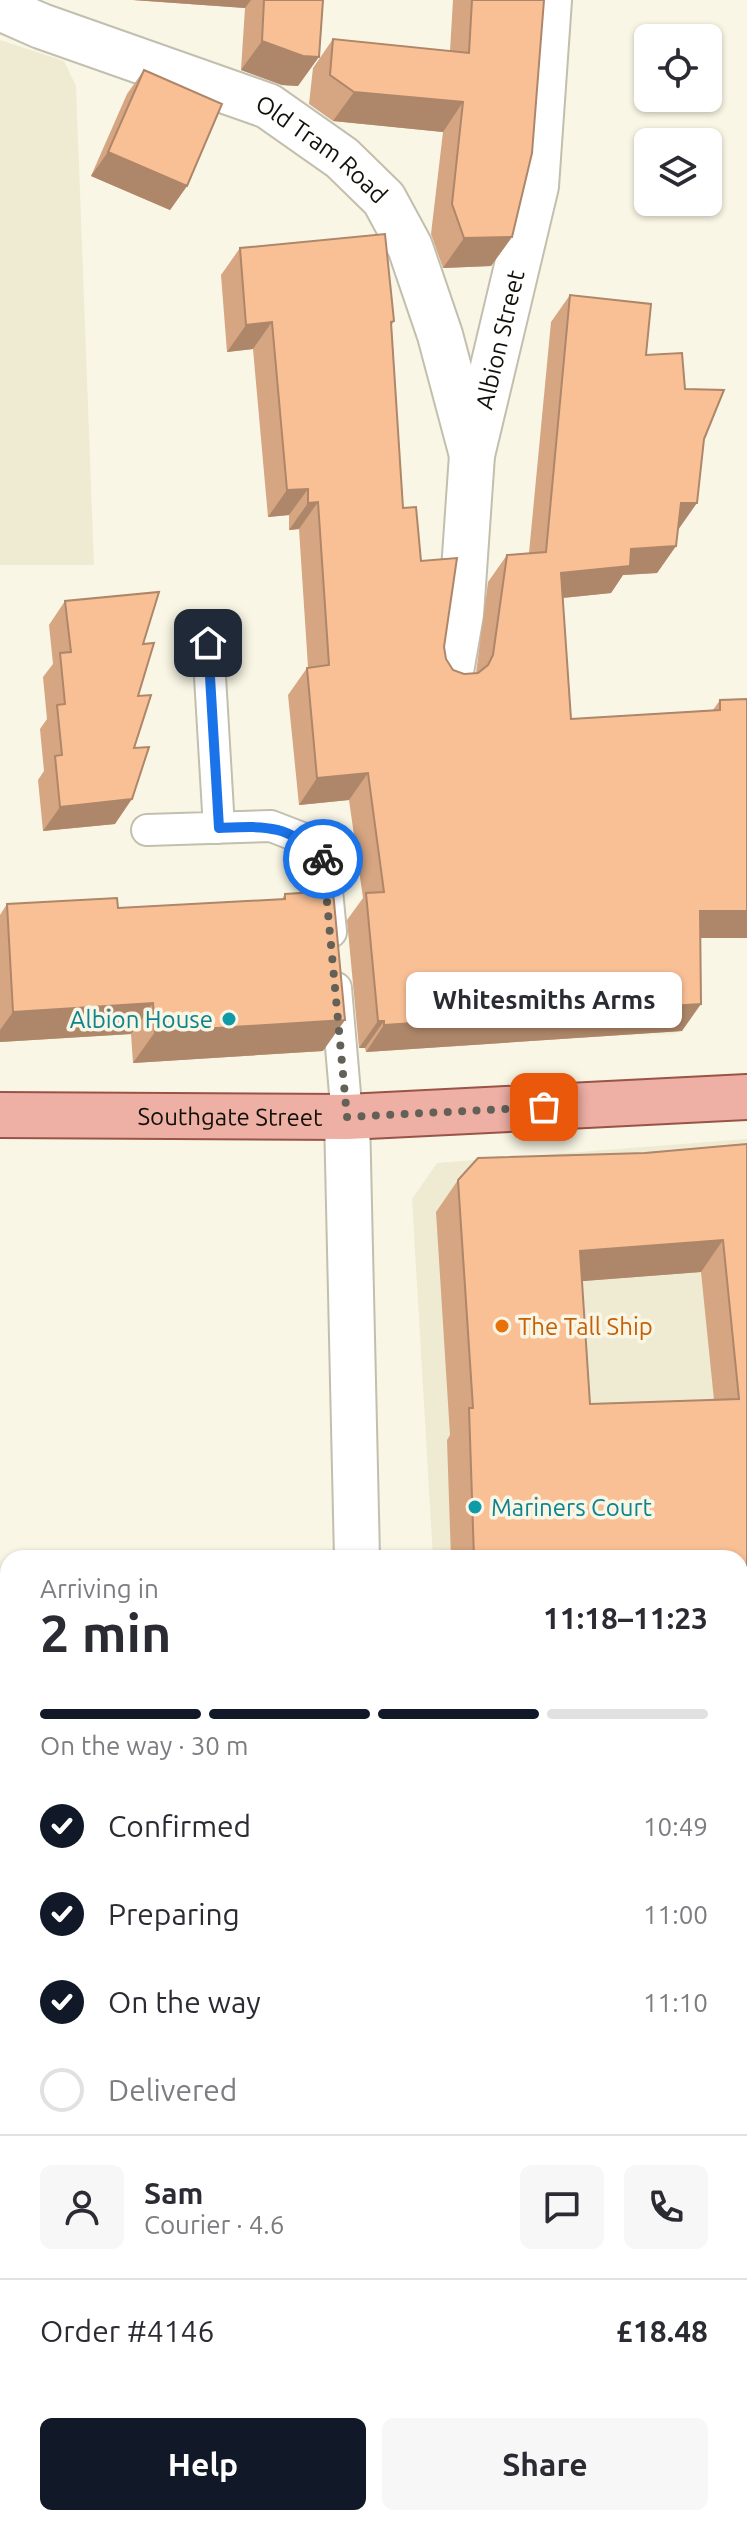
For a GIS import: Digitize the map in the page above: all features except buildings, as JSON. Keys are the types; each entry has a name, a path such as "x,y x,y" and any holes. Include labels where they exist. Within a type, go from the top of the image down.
{"main road":[{"name":"Southgate Street","path":"0,1115 347,1117 747,1097"}],"street":[{"name":"Albion Street","path":"450,677 461,614 472,455 536,186 549,0"},
{"name":"Old Tram Road","path":"0,8 41,26 268,106 342,158 384,199 410,247 440,335 472,455"},
{"path":"347,1117 357,1550"}],"lane":[{"path":"208,643 219,828"},
{"path":"147,830 271,826 302,838 324,860 347,1117"}],"shaded area":[{"path":"0,40 64,61 76,86 94,565 0,565"},
{"path":"747,1139 747,1550 433,1550 412,1199 437,1163"}],"way so far":[{"path":"323,859 347,1117 544,1107"}],"place":[{"name":"Albion House","path":"229,1019"},
{"name":"Whitesmiths Arms","path":"544,1107"},
{"name":"The Tall Ship","path":"502,1326"},
{"name":"Mariners Court","path":"475,1507"}],"route":[{"path":"208,643 219,828 271,826 302,838 323,859"}]}
